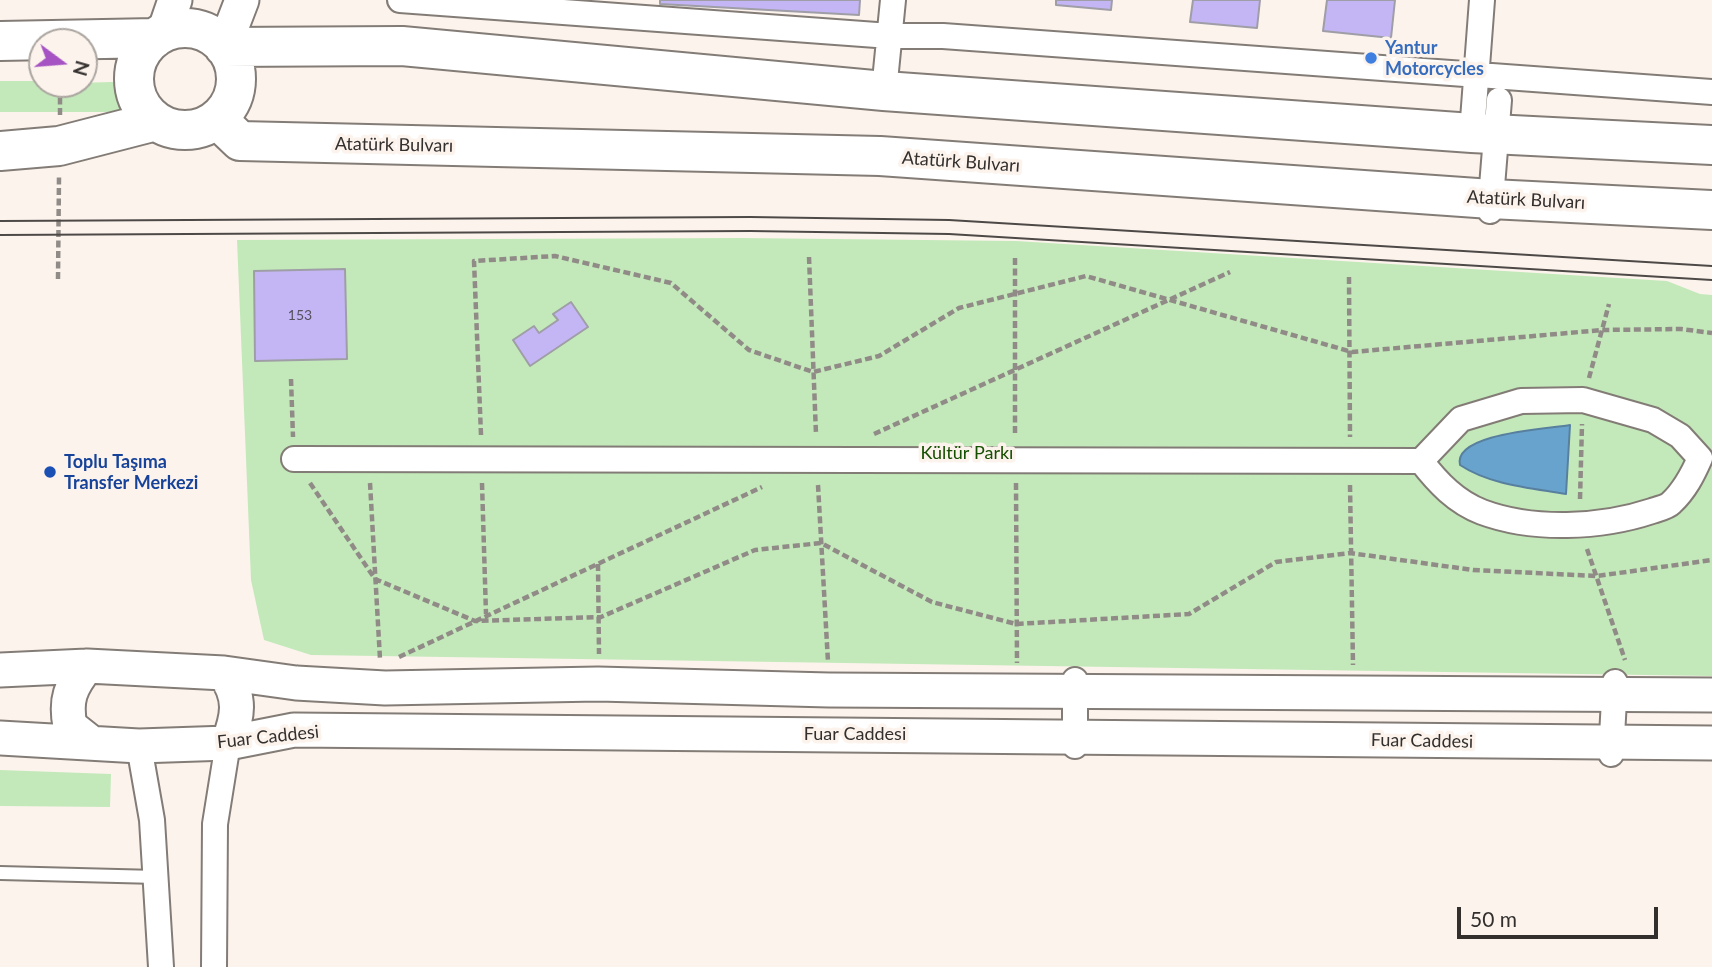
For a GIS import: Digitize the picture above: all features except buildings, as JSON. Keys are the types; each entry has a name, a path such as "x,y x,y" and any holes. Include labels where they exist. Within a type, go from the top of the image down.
{"main road":[{"path":"225,47 242,0"},
{"path":"0,41 165,24 212,36 225,47 233,61 236,76 228,107 217,119 203,127 187,131 170,129 142,108 135,90 138,61 165,24"},
{"path":"225,47 402,46 884,91 1489,122 1712,145"},
{"name":"Atatürk Bulvarı","path":"217,119 240,141 880,156 1490,208 1712,210"},
{"path":"0,151 59,146 156,121"},
{"path":"87,666 71,685 66,705 70,726 89,741"},
{"path":"0,670 87,666 224,673 296,683 385,688 598,684 829,690 1075,686 1615,688 1712,695"},
{"path":"224,673 235,688 238,705 228,743"},
{"name":"Fuar Caddesi","path":"0,738 89,741 139,746 228,743 293,730 1612,748 1712,743"}],"street":[{"path":"402,46 403,0 1712,92"},
{"path":"884,91 893,0"},
{"path":"1482,0 1477,77 1489,122 1490,208"},
{"path":"294,459 1421,461 1461,419 1521,401 1583,400 1653,420 1680,436 1700,458 1689,482 1670,505 1629,519 1580,526 1530,522 1482,512 1444,490 1421,461"},
{"path":"1075,686 1075,741"},
{"path":"1612,748 1615,688"},
{"path":"214,967 215,824 228,743"},
{"path":"139,746 152,820 161,967"}],"lane":[{"path":"0,873 157,877"}],"path":[{"path":"58,279 60,98"},
{"path":"474,261 555,256 671,283 749,350 813,372 879,356 960,308 1086,276 1352,352 1602,330 1681,329 1712,332"},
{"path":"291,379 294,459 375,579 475,621 601,617 755,550 821,543 932,603 1016,624 1189,614 1276,562 1350,553 1473,570 1597,576 1712,560"},
{"path":"369,459 381,666"},
{"path":"598,564 601,617 598,684"}],"green space":[{"path":"0,81 28,81 28,98 98,98 98,82 147,81 145,112 0,112"},
{"name":"Kültür Parkı","path":"741,238 1016,241 1667,281 1700,294 1712,295 1712,676 311,655 264,640 251,580 237,240"},
{"path":"0,770 111,774 110,807 0,806"}],"water":[{"path":"1570,425 1566,494 1497,481 1460,465 1462,454 1486,439"}],"tram line":[{"path":"0,221 750,217 949,220 1712,266"},
{"path":"0,235 750,231 949,234 1712,280"}],"place":[{"name":"Yantur Motorcycles","path":"1371,58"},
{"name":"Toplu Taşıma Transfer Merkezi","path":"50,472"}]}
